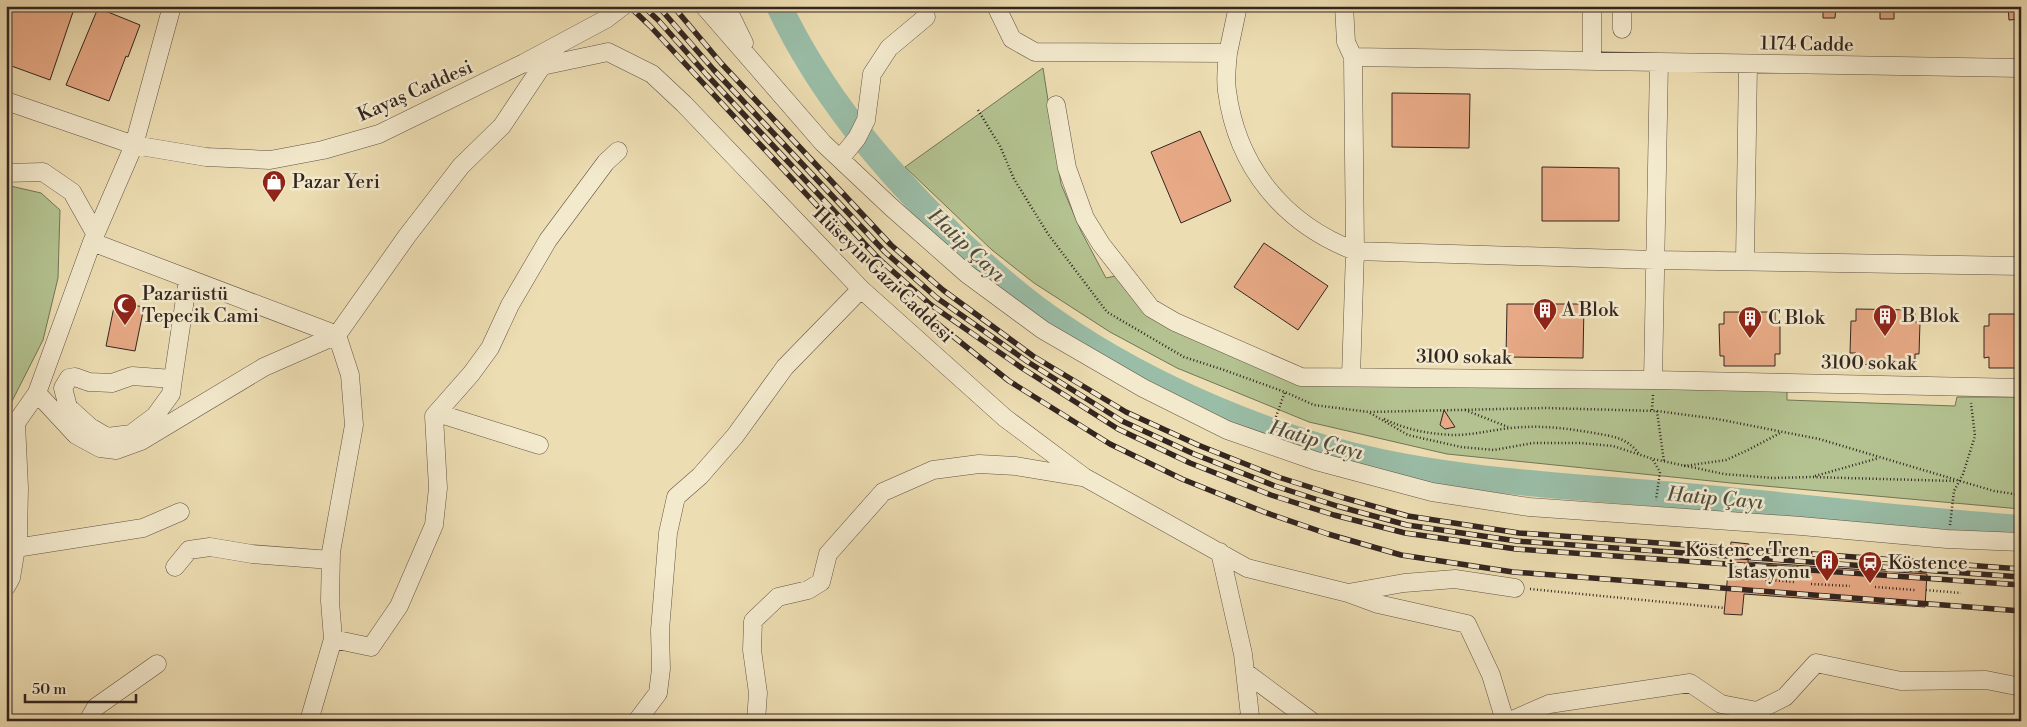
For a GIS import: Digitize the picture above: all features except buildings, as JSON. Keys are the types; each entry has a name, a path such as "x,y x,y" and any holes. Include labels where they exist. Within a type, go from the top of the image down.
{"street":[{"name":"Kayaş Caddesi","path":"6,101 134,145 206,157 270,160 323,150 379,134 524,63 606,19 623,6"},
{"path":"704,6 823,143 891,207 967,274 1043,330 1143,388 1227,430 1316,461 1432,492 1529,507 2021,542"},
{"path":"726,6 756,66"},
{"path":"996,6 1012,39 1035,52 1228,53"},
{"path":"1238,6 1228,53 1226,89 1234,129 1250,164 1275,200 1304,225 1332,242 1355,251 1655,260 2021,266"},
{"path":"1344,6 1346,42 1354,58 1355,251 1351,377"},
{"path":"1592,6 1592,61"},
{"path":"1622,6 1622,29"},
{"path":"6,587 11,578 18,536 20,488 11,430 37,393 94,237 134,145 168,7"},
{"path":"840,159 857,138 866,120 872,74 889,48 926,18"},
{"name":"Hüseyin Gazi Caddesi","path":"524,63 542,66 608,52 652,74 684,104 861,289 1005,418 1084,477 1247,568 1348,592"},
{"name":"1174 Cadde","path":"1354,58 1536,69 1592,61 2021,68"},
{"path":"1653,388 1659,62"},
{"path":"1745,261 1748,64"},
{"path":"37,393 76,434 100,448 116,450 141,440 264,367 337,335 407,236 461,166 502,126 542,66"},
{"name":"3100 sokak","path":"1056,105 1067,168 1085,218 1101,244 1151,308 1176,322 1301,377 1351,377 1653,388 2021,388"},
{"path":"334,639 371,647 399,606 434,525 438,488 434,416 471,374 490,348 510,305 548,240 606,162 618,151"},
{"path":"6,173 43,172 72,192 94,237 188,279 337,335"},
{"path":"174,380 132,376 112,384 89,382 75,376 69,378 63,388 68,407 90,427 107,437 131,434 155,416 171,394 174,380 188,279"},
{"path":"637,721 658,693 661,669 660,630 668,533 676,497 700,476 734,436 786,367 861,289"},
{"path":"308,721 334,639 330,601 331,560 354,425 350,375 337,335"},
{"path":"437,413 539,445"},
{"path":"756,721 758,693 752,650 754,621 778,597 808,590 821,582 828,554 883,492 933,470 979,464 1016,466 1084,477"},
{"path":"16,548 143,528 180,512"},
{"path":"175,567 189,550 210,546 252,554 331,560"},
{"path":"1220,552 1243,654 1250,716 1246,721"},
{"path":"1348,592 1404,583 1455,579 1515,588"},
{"path":"1348,592 1378,604 1467,624 1491,675 1504,721"},
{"path":"88,721 96,707 157,664"},
{"path":"1510,721 1548,704 1690,683 1721,704 1757,711 1786,698 1816,664 1900,681 1986,680 2021,687"},
{"path":"1245,672 1311,721"}],"path":[{"path":"1949,527 1954,491 1963,474 1975,436 1969,387"},
{"path":"1652,410 1653,388"},
{"path":"1270,433 1285,392"},
{"path":"1464,410 1510,428"},
{"path":"1657,411 1664,462"},
{"path":"1640,455 1631,444 1614,437 1551,426 1510,428 1455,435 1426,433 1402,428 1369,412 1408,436 1461,447 1494,450 1534,443 1580,443 1612,446 1640,455 1653,459 1664,462 1734,475 1772,478 1811,477 1958,481"},
{"path":"1681,466 1726,460 1783,431"},
{"path":"1811,477 1880,458"},
{"path":"1653,459 1659,475 1656,498"},
{"path":"1758,579 1794,582"},
{"path":"1811,584 1850,586"},
{"path":"1875,587 1915,590"},
{"path":"1515,588 1725,608"},
{"path":"1926,590 1961,593"}],"green space":[{"path":"1043,68 1061,184 1081,231 1106,278 1115,276 1147,314 1274,373 1787,391 1787,400 1955,406 1957,397 2021,397 2021,509 1731,483 1447,454 1309,422 1177,368 1110,332 1034,283 992,250 905,167"},
{"path":"6,185 41,193 60,210 58,278 43,340 6,413"}],"waterway":[{"name":"Hatip Çayı","path":"779,6 814,70 856,130 904,186 967,250 1019,295 1095,348 1173,390 1214,408 1298,440 1340,452 1381,462 1457,475 1533,484 1686,496 2021,528"}],"railway":[{"path":"629,6 650,26 873,266 924,313 1009,381 1110,444 1182,479 1264,512 1328,534 1401,555 1513,572 2021,611"},
{"path":"643,6 879,259 931,305 1022,368 1118,429 1190,463 1271,495 1334,515 1405,533 1516,549 2021,585"},
{"path":"658,6 713,69 885,252 937,298 1028,362 1122,421 1194,454 1275,486 1337,506 1407,525 1517,541 2021,577"},
{"path":"673,6 721,63 891,245 943,290 1033,356 1126,412 1198,445 1278,477 1408,516 1519,533 2021,569"}],"place":[{"name":"Pazar Yeri","path":"274,203"},
{"name":"Pazarüstü Tepecik Cami","path":"125,326"},
{"name":"A Blok","path":"1545,331"},
{"name":"B Blok","path":"1885,337"},
{"name":"C Blok","path":"1750,339"},
{"name":"Köstence Tren İstasyonu","path":"1827,582"},
{"name":"Köstence","path":"1870,584"}]}
